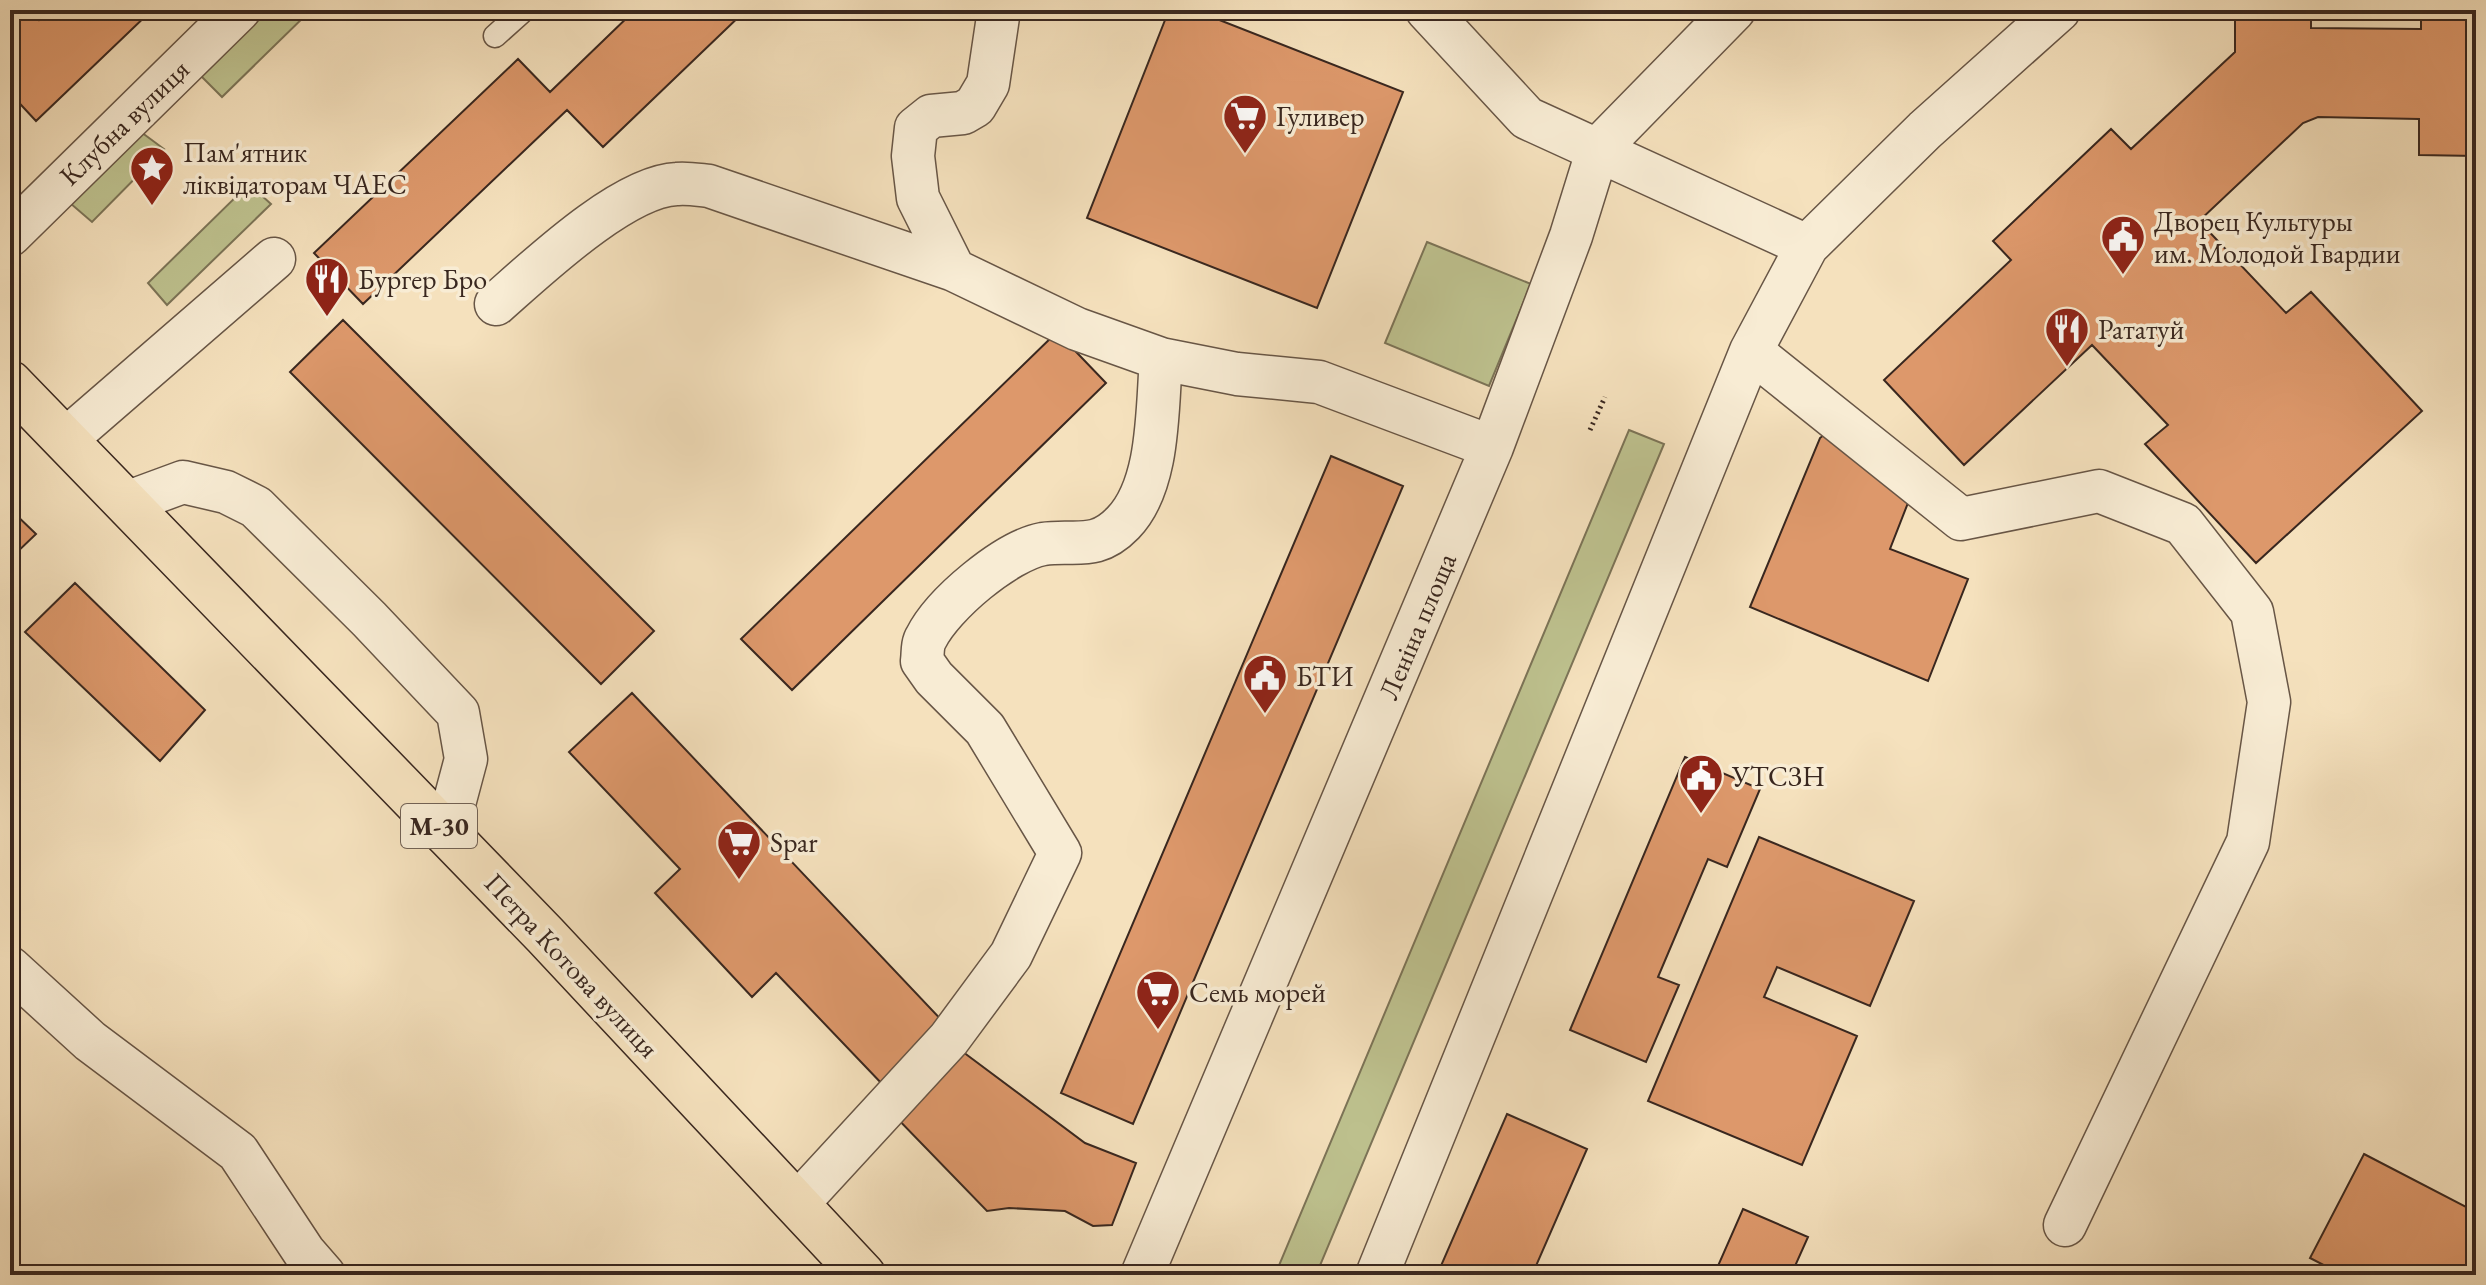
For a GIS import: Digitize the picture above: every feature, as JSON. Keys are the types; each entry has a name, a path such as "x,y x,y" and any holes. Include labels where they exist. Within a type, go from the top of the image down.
{"highway":[{"name":"Петра Котова вулиця","path":"12,387 555,946 863,1275"}],"street":[{"name":"Клубна вулиця","path":"10,235 239,10"},
{"path":"954,270 918,198 913,156 916,128 931,116 963,113 975,106 988,84 999,10"},
{"path":"1427,10 1527,118 1807,246"},
{"name":"Леніна площа","path":"1142,1275 1492,447 1571,236 1598,149 1734,10"},
{"path":"1377,1275 1751,351 1807,246 1925,130 2059,10"},
{"path":"496,304 580,231 640,194 675,184 709,186 954,270 1077,329 1161,359 1237,374 1319,382 1492,447"},
{"path":"65,440 274,259"},
{"path":"1751,351 1961,519 2099,491 2183,524 2252,612 2269,702 2248,842 2065,1225"},
{"path":"797,1204 949,1039 1011,955 1060,853 985,729 934,678 922,661 924,640 952,601 1018,552 1045,544 1096,542 1123,523 1144,491 1153,448 1161,359"},
{"path":"126,503 183,482 226,492 256,507 369,619 458,713 466,759 446,834"},
{"path":"10,968 90,1041 238,1152 304,1252 324,1275"}],"lane":[{"path":"495,36 524,10"}],"path":[{"path":"1590,430 1605,397"}],"green space":[{"path":"269,10 311,10 222,97 201,76"},
{"path":"141,132 164,149 92,222 70,203"},
{"path":"249,184 271,204 167,305 148,283"},
{"path":"1427,242 1531,284 1489,386 1385,343"},
{"path":"1629,430 1664,444 1316,1275 1275,1275"}],"building":[{"path":"10,10 30,10 39,20 50,10 152,10 36,121 10,93"},
{"path":"635,10 746,10 603,147 567,110 363,304 314,253 518,59 550,92"},
{"name":"Гуливер","path":"1169,10 1194,10 1403,92 1317,308 1087,218"},
{"name":"Дворец Культуры им. Молодой Гвардии","path":"2245,10 2301,10 2311,19 2311,28 2421,29 2421,17 2476,18 2476,156 2419,155 2419,119 2318,117 2303,123 2199,221 2286,313 2311,292 2422,411 2256,563 2145,444 2168,425 2092,345 1964,465 1884,380 2011,260 1993,241 2111,129 2131,149 2235,52 2235,20"},
{"path":"343,320 654,631 601,684 290,372"},
{"path":"1057,332 1106,383 792,690 741,639"},
{"path":"1830,430 1913,490 1890,549 1968,579 1928,681 1750,607 1820,438"},
{"path":"1331,456 1403,486 1133,1124 1061,1093"},
{"path":"10,509 36,534 10,559"},
{"path":"75,583 205,710 160,761 25,632"},
{"name":"Spar","path":"632,693 948,1027 885,1087 776,973 752,997 655,893 680,869 569,752"},
{"path":"1685,757 1760,789 1727,867 1708,859 1658,977 1679,985 1646,1062 1570,1030"},
{"path":"1759,837 1914,901 1870,1006 1777,967 1764,997 1857,1036 1802,1165 1648,1101"},
{"path":"955,1046 1085,1143 1136,1163 1112,1225 1093,1226 1065,1211 1009,1208 987,1211 891,1112"},
{"path":"1507,1114 1587,1149 1532,1275 1437,1275"},
{"path":"2364,1154 2476,1212 2476,1275 2343,1275 2310,1258"},
{"path":"1743,1209 1808,1237 1791,1275 1714,1275"}],"place":[{"name":"Гуливер","path":"1245,155"},
{"name":"Пам'ятник ліквідаторам ЧАЕС","path":"152,207"},
{"name":"Дворец Культуры им. Молодой Гвардии","path":"2123,276"},
{"name":"Бургер Бро","path":"327,318"},
{"name":"Рататуй","path":"2067,368"},
{"name":"БТИ","path":"1265,715"},
{"name":"УТСЗН","path":"1701,815"},
{"name":"Spar","path":"739,881"},
{"name":"Семь морей","path":"1158,1031"}]}
